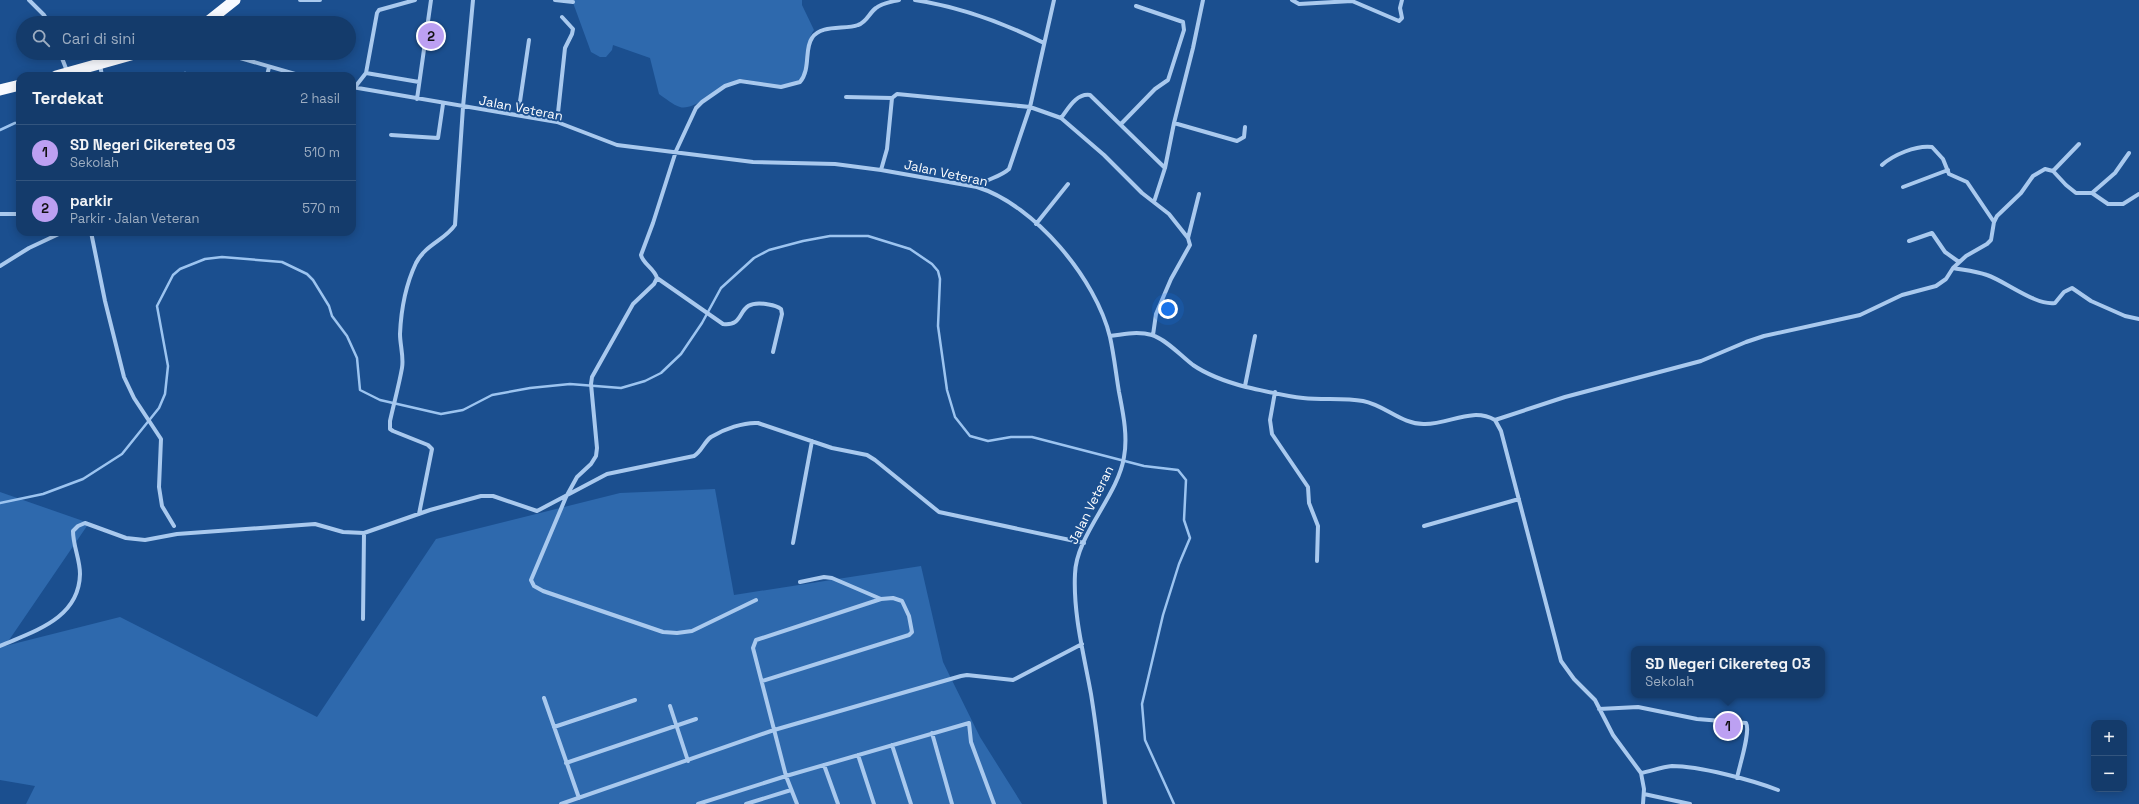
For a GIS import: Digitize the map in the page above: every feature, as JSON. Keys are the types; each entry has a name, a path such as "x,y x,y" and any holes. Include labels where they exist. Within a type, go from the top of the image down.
{"highway":[{"path":"215,16 235,0"},
{"path":"71,72 114,60"},
{"path":"0,90 16,86"}],"street":[{"path":"29,0 44,16"},
{"path":"300,0 320,0"},
{"path":"356,84 366,74 377,13 379,10 401,2 416,0"},
{"path":"417,99 431,0"},
{"path":"419,514 432,449 428,445 390,429 390,421 402,366 400,335 402,308 409,282 417,262 424,252 430,245 449,232 455,225 463,107 473,0"},
{"path":"555,0 573,2"},
{"path":"774,352 782,314 781,309 777,306 752,303 748,305 736,322 723,324 657,278 655,272 642,259 641,255 676,151 696,108 712,93 740,81 781,87 800,82 806,71 811,38 817,32 858,25 868,18 875,8 886,3 899,0"},
{"path":"916,0 930,2 1007,24 1044,43"},
{"path":"977,187 984,181 1001,175 1009,169 1030,107 1054,0"},
{"path":"1154,202 1166,168 1174,123 1198,28 1203,0"},
{"path":"1292,0 1299,4 1352,1 1399,21 1402,18 1400,8 1402,0"},
{"path":"1121,124 1155,89 1168,80 1184,30 1184,22 1179,19 1136,6"},
{"path":"557,122 565,48 573,29 562,17"},
{"path":"518,115 529,40"},
{"path":"62,60 67,72"},
{"path":"246,60 287,72"},
{"path":"100,64 101,72"},
{"path":"268,72 269,67"},
{"path":"366,74 419,82"},
{"name":"Jalan Veteran","path":"356,88 443,104 557,122 609,144 676,151 745,161 835,164 881,170 977,187 1007,200 1023,211 1056,244 1089,284 1110,336 1125,432 1124,458 1118,477 1084,543 1076,562 1075,574 1082,644 1099,746 1105,804"},
{"path":"846,97 892,98 905,94 1030,107 1061,118 1104,155 1142,193 1169,214 1188,238 1190,245 1171,278 1156,314 1153,335"},
{"path":"1061,118 1078,97 1085,94 1094,98 1166,168"},
{"path":"881,170 887,149 892,98"},
{"path":"391,135 438,138 443,104"},
{"path":"1174,123 1237,141 1244,137 1246,128"},
{"path":"2053,171 2079,144"},
{"path":"1882,165 1894,157 1927,146 1936,150 1952,176 1962,178 1967,182 1994,222"},
{"path":"2092,193 2115,174 2129,153"},
{"path":"1110,336 1126,333 1144,333 1153,335 1215,378 1302,398 1362,401 1374,404 1416,424 1437,423 1470,414 1480,414 1495,420 1652,372 1701,361 1758,338 1860,315 1902,295 1936,286 1946,279 1959,262 1991,240 1994,222 2021,193 2033,176 2045,169 2053,171 2071,190 2076,193 2092,193 2108,204 2123,204 2139,194"},
{"path":"1903,187 1948,170"},
{"path":"1036,224 1068,184"},
{"path":"1188,238 1199,194"},
{"path":"0,214 16,214"},
{"path":"1909,241 1932,233 1945,252 1959,262"},
{"path":"0,266 29,248 54,236"},
{"path":"92,236 105,301 124,378 134,398 161,439 159,487 162,506 174,526"},
{"path":"1953,268 1985,274 2050,304 2055,303 2064,292 2072,288 2092,301 2125,316 2139,319"},
{"path":"657,278 654,284 633,304 594,372 591,384 597,448 596,456 591,464 577,477 566,497 530,580 534,586 543,591 663,632 677,633 692,631 756,600"},
{"path":"1245,386 1255,336"},
{"path":"1275,392 1270,428 1275,440 1308,487 1309,503 1318,526 1317,561"},
{"path":"1495,420 1501,431 1561,661 1574,679 1591,694 1613,736 1641,773 1644,794 1643,804"},
{"path":"0,646 53,622 71,603 80,575 74,531 81,525 85,524 97,526 126,538 145,540 177,534 315,524 343,532 364,533 419,514 481,496 493,496 527,509 538,511 607,474 694,456 710,438 749,423 758,423 812,441 871,457 939,512 1084,543"},
{"path":"792,543 812,441"},
{"path":"1424,526 1519,499"},
{"path":"363,619 364,533"},
{"path":"800,582 824,577 832,578 881,599"},
{"path":"762,681 910,635 913,629 906,605 898,599 881,599 756,640 753,648 786,776 797,804"},
{"path":"561,804 774,730 967,675 1013,680 1082,644"},
{"path":"544,698 579,798"},
{"path":"554,727 635,700"},
{"path":"670,706 688,761"},
{"path":"1599,709 1638,707 1697,719 1746,723 1748,728 1747,736 1737,778"},
{"path":"566,763 696,719"},
{"path":"698,804 786,776 969,723 971,742 994,804"},
{"path":"932,733 952,804"},
{"path":"892,745 911,804"},
{"path":"858,755 874,804"},
{"path":"824,765 838,804"},
{"path":"1641,773 1669,766 1680,766 1737,778 1778,790"},
{"path":"746,804 754,803 792,790"},
{"path":"1644,794 1690,804"}],"shaded area":[{"path":"572,0 802,0 802,5 814,30 809,42 807,68 801,79 789,85 773,85 740,79 704,100 691,106 680,107 659,94 650,58 613,45 612,50 606,57 600,57 591,52"},
{"path":"715,489 734,595 921,566 943,662 980,737 1022,804 26,804 35,786 0,780 0,492 89,523 5,646 120,617 317,717 436,539 620,493"}],"waterway":[{"path":"0,130 16,123"},
{"path":"0,503 43,494 83,479 122,454 159,408 165,394 168,366 157,306 173,275 180,269 205,259 222,257 282,262 307,274 313,280 329,306 332,316 347,336 357,358 360,390 380,400 441,414 463,410 492,395 530,388 570,384 621,388 645,381 661,373 681,354 702,323 721,288 754,258 769,250 803,241 830,236 868,236 910,249 932,264 938,271 940,279 938,326 947,390 955,417 970,436 988,441 1011,437 1032,437 1144,466 1178,470 1186,480 1184,520 1190,538 1179,564 1163,615 1142,704 1145,740 1174,804"}],"place":[{"name":"parkir","path":"431,36"},
{"name":"SD Negeri Cikereteg 03","path":"1728,726"}]}
